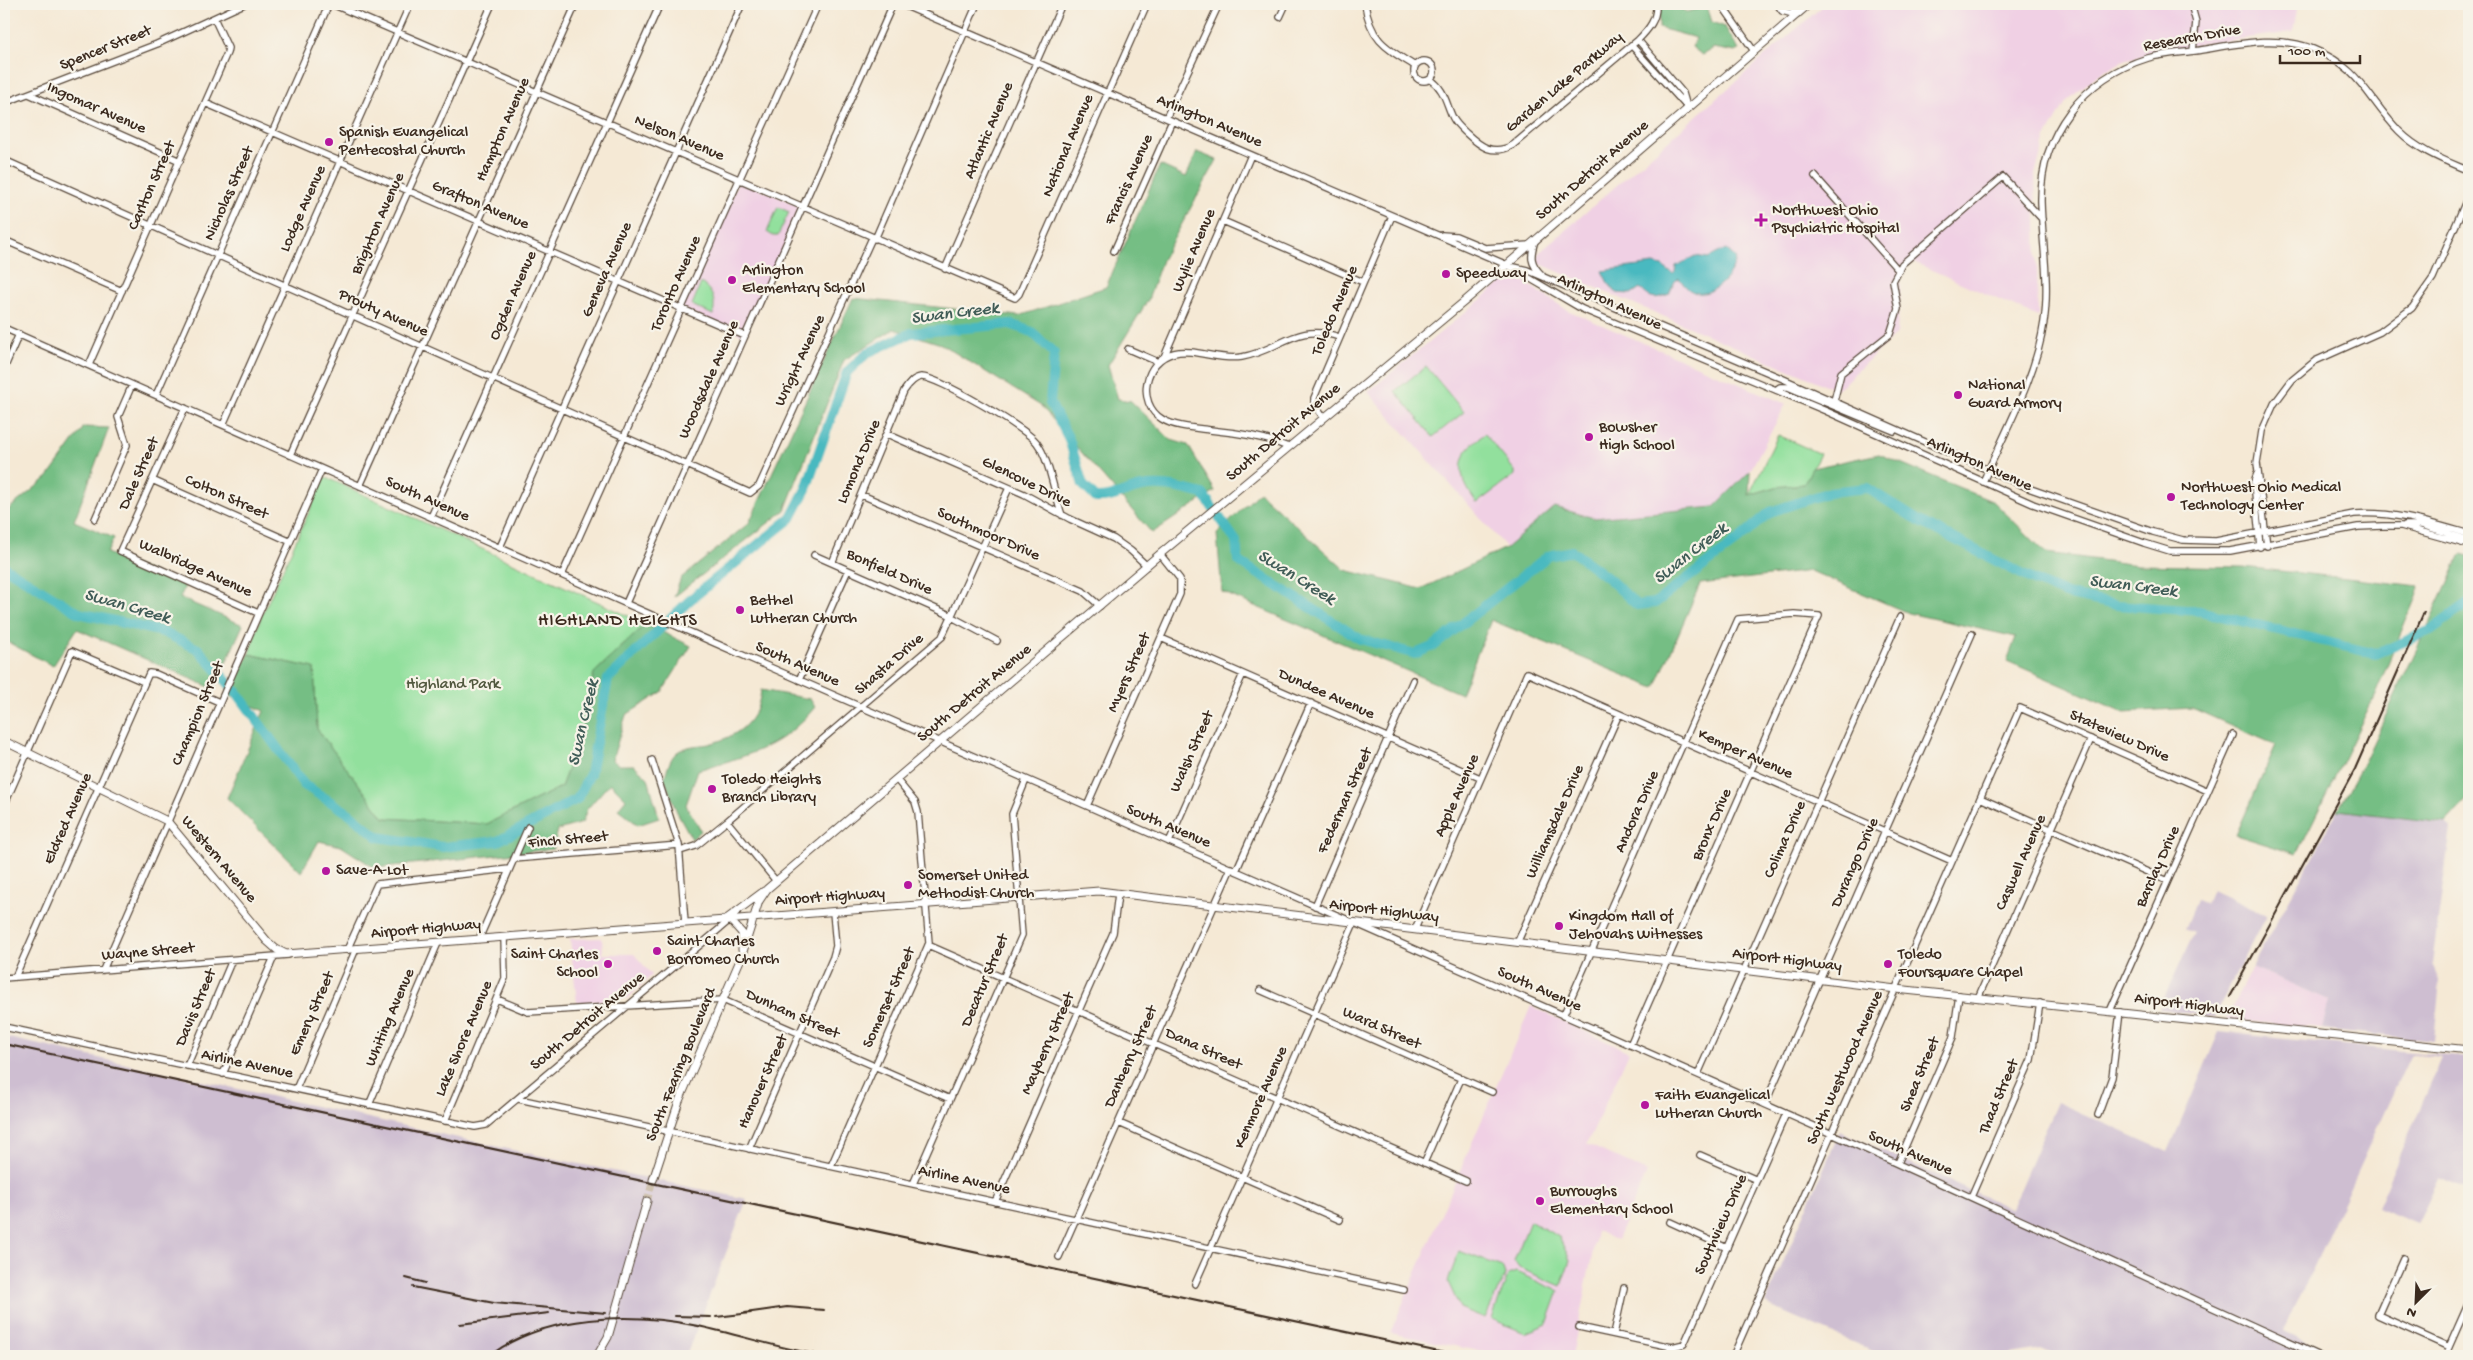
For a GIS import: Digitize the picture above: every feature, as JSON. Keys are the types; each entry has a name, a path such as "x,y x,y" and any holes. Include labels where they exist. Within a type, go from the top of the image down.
{"main road":[{"name":"South Detroit Avenue","path":"776,881 1160,554 1507,265 1809,4"},
{"name":"Western Avenue","path":"4,741 167,821 270,944 283,953 294,954"},
{"name":"South Fearing Boulevard","path":"653,1180 668,1131 741,958 759,901 767,889 776,881"},
{"path":"741,958 742,933 727,920 748,900 767,889"},
{"name":"Airport Highway","path":"294,954 1099,891 1354,923 1518,941 1896,989 2469,1050"},
{"path":"597,1356 608,1337 647,1201"}],"street":[{"name":"Spencer Street","path":"4,103 157,44 244,4"},
{"name":"Nelson Avenue","path":"331,4 1015,298"},
{"name":"Nicholas Street","path":"156,395 217,255 331,4"},
{"name":"Lodge Avenue","path":"223,425 410,4"},
{"name":"Brighton Avenue","path":"290,455 492,4"},
{"name":"Hampton Avenue","path":"360,486 576,4"},
{"name":"Ogden Avenue","path":"431,517 660,4"},
{"name":"Geneva Avenue","path":"500,548 560,408 742,4"},
{"name":"Toronto Avenue","path":"562,575 818,4"},
{"name":"Woodsdale Avenue","path":"626,603 894,4"},
{"name":"Arlington Avenue","path":"901,4 1507,265 1582,309 1776,390 2052,512 2170,551 2230,551 2268,546 2358,527 2401,526 2469,545"},
{"name":"Wright Avenue","path":"750,493 759,486 874,238 977,4"},
{"name":"Atlantic Avenue","path":"945,269 1062,4"},
{"name":"National Avenue","path":"1015,298 1019,294 1147,4"},
{"name":"Francis Avenue","path":"1114,251 1219,4"},
{"path":"1280,17 1286,4"},
{"path":"1365,4 1372,32 1380,44 1415,66"},
{"name":"Garden Lake Parkway","path":"1430,79 1443,91 1458,125 1476,143 1486,149 1496,151 1507,148 1638,40 1652,24 1656,15 1656,4"},
{"path":"1721,4 1754,51"},
{"path":"1777,4 1782,11 1796,15"},
{"path":"1791,4 1796,15"},
{"path":"2191,4 2196,22 2193,51"},
{"name":"Carlton Street","path":"89,365 180,162 228,48 214,18"},
{"path":"1638,40 1682,93 1688,107"},
{"name":"Research Drive","path":"1983,482 2033,367 2042,336 2046,291 2042,180 2049,146 2063,120 2079,98 2098,82 2121,69 2149,58 2267,41 2297,44 2324,54 2357,77 2391,122 2413,143 2437,157 2469,171"},
{"path":"1631,46 1688,107"},
{"path":"1423,61 1431,63 1434,71 1430,79 1422,81 1417,79 1414,73 1415,66 1423,61"},
{"name":"Ingomar Avenue","path":"29,94 180,162"},
{"name":"Grafton Avenue","path":"205,103 744,336"},
{"name":"Wylie Avenue","path":"1164,357 1251,155"},
{"name":"Prouty Avenue","path":"4,160 750,493"},
{"path":"1815,176 1899,271"},
{"path":"1834,401 1842,373 1890,334 1898,309 1894,281 1902,264 2002,177 2042,219"},
{"path":"2260,547 2254,482 2257,474 2262,430 2279,395 2292,380 2315,361 2380,332 2397,322 2412,308 2433,278 2469,194"},
{"name":"Toledo Avenue","path":"1323,417 1314,404 1314,398 1392,216"},
{"path":"1223,221 1363,282"},
{"path":"1437,235 1456,236 1486,248 1533,242 1533,267 1545,278"},
{"path":"4,240 122,291"},
{"name":"Arlington Avenue","path":"1507,265 1527,270 2065,502 2169,537 2183,540 2216,541 2373,512 2417,519 2469,534"},
{"name":"South Avenue","path":"4,328 861,708 1698,1074 1898,1163 2320,1356"},
{"path":"1288,447 1268,438 1190,427 1162,419 1151,407 1146,393 1148,376 1164,357 1177,353 1237,358 1265,351 1301,333 1322,332 1339,337"},
{"path":"4,369 19,334"},
{"path":"1128,349 1158,362"},
{"name":"Lomond Drive","path":"832,563 904,391 912,381 920,378 938,382 1013,422 1030,435 1041,450 1062,515"},
{"path":"95,519 127,445 118,417 132,385"},
{"path":"1776,390 1780,387 1788,387 1882,427 1920,439"},
{"name":"Dale Street","path":"120,551 185,408"},
{"name":"Glencove Drive","path":"887,434 1009,488 1119,542 1147,566"},
{"name":"Champion Street","path":"103,970 218,702 322,469"},
{"path":"2257,474 2261,482 2268,546"},
{"name":"Colton Street","path":"152,480 289,541"},
{"name":"Shasta Drive","path":"680,848 696,846 727,822 932,648 942,637 952,617 1009,488"},
{"name":"Southmoor Drive","path":"862,495 1083,591 1100,606"},
{"path":"2401,526 2421,525 2469,540"},
{"name":"Walbridge Avenue","path":"120,551 258,613"},
{"name":"Bonfield Drive","path":"814,554 952,617 997,641"},
{"name":"Myers Street","path":"1087,806 1180,594 1180,579 1160,554"},
{"path":"798,680 848,570"},
{"name":"Bronx Drive","path":"1630,1045 1819,616 1794,614 1738,619"},
{"name":"Colima Drive","path":"1698,1074 1900,617"},
{"name":"Andora Drive","path":"1563,1016 1738,619"},
{"name":"Durango Drive","path":"1765,1104 1972,634"},
{"name":"Dundee Avenue","path":"1161,638 1480,778"},
{"path":"4,806 72,651 144,682"},
{"name":"Eldred Avenue","path":"15,977 149,672 218,702"},
{"name":"Kemper Avenue","path":"1527,673 1952,861"},
{"name":"Apple Avenue","path":"1415,929 1527,673"},
{"name":"Walsh Street","path":"1169,842 1243,674"},
{"name":"Federman Street","path":"1315,906 1413,680"},
{"name":"Danberry Street","path":"1059,1257 1215,905 1310,703"},
{"name":"Stateview Drive","path":"2020,708 2208,791"},
{"name":"South Westwood Avenue","path":"1733,1356 2020,708"},
{"name":"Williamsdale Drive","path":"1518,941 1619,714"},
{"name":"Barclay Drive","path":"2110,1011 2233,735"},
{"name":"Caswell Avenue","path":"1978,998 2091,739"},
{"path":"652,760 680,848 684,923"},
{"name":"Somerset Street","path":"831,1166 928,945 918,809 896,779"},
{"name":"Decatur Street","path":"913,1184 1022,935 1012,814 1026,780"},
{"path":"1980,798 2168,881"},
{"path":"727,822 776,881"},
{"path":"514,859 528,827"},
{"name":"Finch Street","path":"479,939 514,859 680,848"},
{"path":"347,950 376,884 510,869"},
{"name":"Mayberry Street","path":"995,1202 1113,933 1118,894"},
{"name":"Hanover Street","path":"750,1149 835,950 833,912"},
{"name":"South Detroit Avenue","path":"486,1126 630,1005 727,920"},
{"name":"Kenmore Avenue","path":"1195,1284 1354,923"},
{"name":"Lake Shore Avenue","path":"445,1121 505,976 504,937"},
{"name":"Whiting Avenue","path":"369,1105 438,942"},
{"name":"Dana Street","path":"928,945 1466,1181"},
{"name":"Emery Street","path":"296,1089 356,949"},
{"name":"Wayne Street","path":"4,978 294,954"},
{"path":"223,1074 274,956"},
{"name":"Davis Street","path":"187,1066 232,960"},
{"name":"Ward Street","path":"1260,990 1492,1092"},
{"name":"Shea Street","path":"1898,1163 1953,1037 1959,995"},
{"name":"Dunham Street","path":"497,999 528,1012 723,1000 950,1099"},
{"name":"Thad Street","path":"1972,1197 2031,1060 2040,1003"},
{"path":"2098,1115 2112,1077 2120,1012"},
{"name":"Airline Avenue","path":"4,1027 445,1121 475,1127 486,1126"},
{"path":"1424,1163 1461,1079"},
{"name":"Airline Avenue","path":"518,1099 1404,1290"},
{"name":"Southview Drive","path":"1614,1334 1669,1346 1682,1346 1688,1337 1786,1114"},
{"path":"1119,1123 1340,1220"},
{"path":"1700,1155 1757,1180"},
{"path":"1670,1222 1727,1248"},
{"path":"2403,1259 2378,1315 2449,1347"},
{"path":"1579,1327 1614,1334 1624,1288"},
{"path":"2445,1356 2469,1302"}],"shaded area":[{"path":"1825,4 2298,4 2293,32 2200,44 2127,59 2096,76 2066,102 2046,138 2035,173 2038,317 1909,260 1902,268 1897,333 1837,390 1538,263 1539,253"},
{"name":"Arlington Elementary School","path":"739,180 802,207 745,336 681,308"},
{"name":"Bowsher High School","path":"1512,274 1567,310 1786,404 1750,471 1714,507 1594,518 1554,507 1507,548 1368,392"},
{"path":"2338,810 2446,823 2451,828 2432,963 2440,980 2434,1041 2322,1029 2329,1000 2252,967"},
{"path":"2212,890 2266,915 2214,1017 2159,1009 2194,933 2185,929 2197,900 2206,904"},
{"name":"Saint Charles School","path":"602,938 603,954 634,954 652,975 628,998 577,1003 570,939"},
{"path":"2252,967 2329,1000 2322,1029 2226,1019"},
{"name":"Burroughs Elementary School","path":"1531,1006 1629,1052 1587,1144 1647,1172 1617,1240 1597,1231 1572,1356 1504,1356 1390,1333"},
{"path":"2219,1032 2469,1058 2469,1191 2439,1178 2417,1224 2377,1207 2442,1058 2411,1054 2284,1331 2337,1356 2057,1356 2041,1349 2000,1356 1884,1356 1765,1304 1840,1131 2011,1209 2057,1102 2168,1152"},
{"path":"4,1037 517,1151 747,1199 686,1356 4,1356"}],"green space":[{"path":"1660,4 1670,4 1687,12 1707,6 1712,22 1725,27 1739,50 1735,52 1714,48 1702,55 1692,47 1696,38 1659,28"},
{"path":"1197,152 1217,160 1162,260 1148,300 1108,365 1118,399 1131,401 1171,440 1188,445 1215,491 1152,533 1041,406 941,344 894,329 844,360 785,510 674,597 681,578 749,523 853,298 1019,316 1106,287 1160,165 1186,177"},
{"path":"778,207 789,212 778,236 773,236 767,232"},
{"path":"701,283 713,297 713,315 692,305"},
{"path":"1426,366 1464,412 1433,437 1395,391"},
{"path":"84,427 109,428 74,521 114,538 107,553 185,586 180,598 243,625 214,689 77,629 53,666 4,640 4,513 48,477"},
{"path":"1485,434 1515,471 1515,475 1477,503 1465,484 1462,466 1467,450"},
{"path":"1778,435 1820,454 1804,484 1776,487 1749,495"},
{"path":"1879,454 1994,502 2046,553 2138,565 2243,567 2420,586 2375,695 2297,854 2236,835 2276,745 2192,708 2123,712 2007,661 2016,637 1908,613 1811,571 1700,584 1655,688 1491,620 1461,694 1222,592 1217,534 1259,492 1345,570 1421,589 1506,548 1554,507 1594,518 1714,507 1750,471 1749,495 1776,487 1804,484 1812,468"},
{"name":"Highland Park","path":"325,477 646,624 594,673 582,731 561,787 487,824 384,818 317,729 314,668 249,654 261,617"},
{"path":"2461,554 2469,556 2469,798 2446,823 2338,810 2365,760"},
{"path":"646,624 691,646 662,692 626,715 612,760 619,765 634,765 648,778 659,818 638,825 618,809 626,799 610,783 587,809 582,823 558,830 553,849 375,868 341,846 319,841 301,872 227,798 264,711 228,695 249,654 314,668 317,729 384,818 487,824 561,787 582,731 594,673"},
{"path":"761,690 810,699 815,707 790,732 762,749 698,770 686,805 701,831 692,839 677,812 664,778 670,761 676,753 684,748 720,741 738,732 751,719 756,710"},
{"path":"1530,1221 1559,1237 1570,1260 1561,1286 1519,1268 1514,1261"},
{"path":"1459,1251 1502,1267 1505,1275 1485,1318 1460,1308 1448,1282"},
{"path":"1516,1272 1559,1291 1547,1324 1525,1333 1492,1319 1508,1275"}],"water":[{"path":"1726,249 1736,258 1731,271 1722,283 1703,293 1691,291 1679,278 1675,281 1669,294 1656,298 1646,294 1640,288 1631,294 1617,293 1608,283 1602,271 1654,264 1662,266 1673,274 1676,266 1695,256 1708,258"}],"waterway":[{"name":"Swan Creek","path":"4,567 79,613 163,632 198,649 238,694 304,785 350,814 378,837 443,847 498,841 577,799 590,774 608,679 691,599 791,518 806,489 847,372 867,353 911,333 1010,324 1032,332 1054,353 1050,403 1069,439 1083,485 1096,498 1114,496 1136,488 1150,486 1173,487 1203,494 1236,541 1238,561 1360,639 1415,654 1434,646 1548,556 1572,551 1609,579 1637,605 1655,603 1738,540 1770,512 1830,492 1867,488 1919,521 2035,581 2065,594 2117,605 2200,611 2376,654 2431,630 2469,603"}],"tunnel":[{"path":"647,1201 653,1180"}],"railway":[{"path":"2230,997 2355,769 2424,612"},
{"path":"4,1044 1458,1356"},
{"path":"406,1278 425,1283"},
{"path":"413,1287 494,1303 606,1313"},
{"path":"745,1313 787,1307 824,1310"},
{"path":"460,1324 549,1313"},
{"path":"716,1317 751,1313"},
{"path":"675,1316 711,1317"},
{"path":"489,1356 511,1342 562,1324 617,1318 645,1319 698,1326 794,1350 827,1356"}],"place":[{"name":"Spanish Evangelical Pentecostal Church","path":"329,142"},
{"name":"Northwest Ohio Psychiatric Hospital","path":"1761,220"},
{"name":"Speedway","path":"1446,274"},
{"name":"Arlington Elementary School","path":"732,280"},
{"name":"National Guard Armory","path":"1958,395"},
{"name":"Bowsher High School","path":"1589,437"},
{"name":"Northwest Ohio Medical Technology Center","path":"2171,497"},
{"name":"Bethel Lutheran Church","path":"740,610"},
{"name":"Toledo Heights Branch Library","path":"712,789"},
{"name":"Save-A-Lot","path":"326,871"},
{"name":"Somerset United Methodist Church","path":"908,885"},
{"name":"Kingdom Hall of Jehovahs Witnesses","path":"1559,926"},
{"name":"Saint Charles Borromeo Church","path":"657,951"},
{"name":"Saint Charles School","path":"608,964"},
{"name":"Toledo Foursquare Chapel","path":"1888,964"},
{"name":"Faith Evangelical Lutheran Church","path":"1645,1105"},
{"name":"Burroughs Elementary School","path":"1540,1201"}],"district":[{"name":"HIGHLAND HEIGHTS","path":"618,621"}]}
